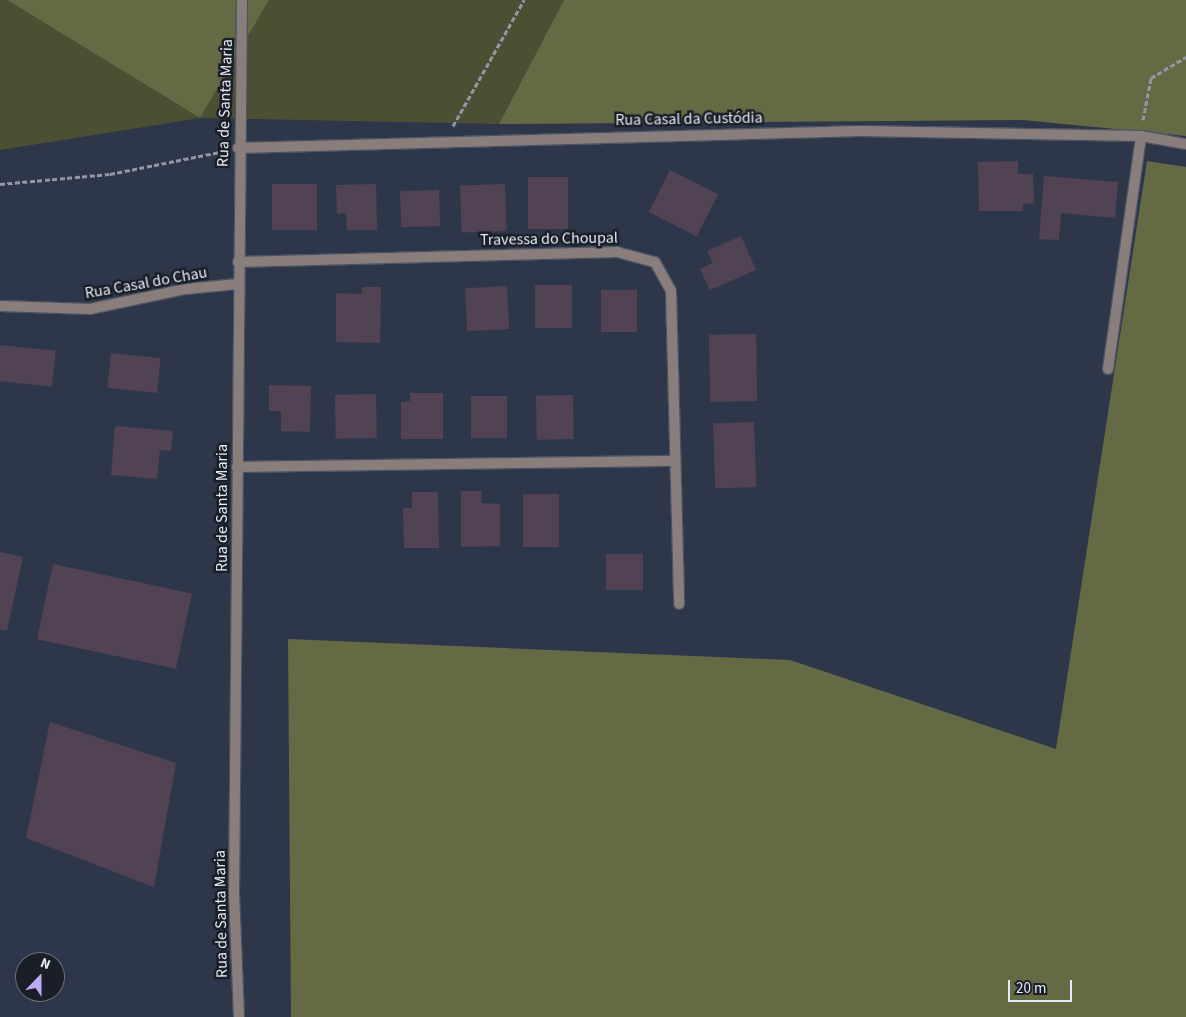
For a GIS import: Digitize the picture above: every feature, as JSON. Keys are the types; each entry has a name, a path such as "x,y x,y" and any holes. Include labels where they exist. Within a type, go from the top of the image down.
{"street":[{"name":"Rua de Santa Maria","path":"239,1017 234,895 238,148 242,0"},
{"name":"Rua Casal da Custódia","path":"238,148 445,140 861,131 1141,136 1186,144"},
{"path":"1108,369 1141,136"},
{"name":"Travessa do Choupal","path":"238,262 617,252 655,262 670,292 678,604"},
{"name":"Rua Casal do Chau","path":"0,306 90,309 186,289 238,284"},
{"path":"237,467 675,461"}],"path":[{"path":"445,140 524,0"},
{"path":"1141,136 1151,78 1186,57"},
{"path":"0,184 110,174 238,148"}],"green space":[{"path":"0,0 7,0 200,118 0,150"},
{"path":"7,0 269,0 200,118"},
{"path":"269,0 564,0 499,124 200,118"},
{"path":"564,0 1186,0 1186,136 1023,120 499,124"},
{"path":"1147,161 1186,167 1186,1017 291,1017 288,639 790,660 1056,749"}],"building":[{"path":"1018,161 1018,174 1033,174 1034,203 1023,204 1023,211 979,211 978,162"},
{"path":"670,170 718,195 697,236 649,212"},
{"path":"1044,176 1118,182 1115,218 1061,213 1059,240 1039,239"},
{"path":"528,177 568,177 568,229 528,229"},
{"path":"272,184 317,184 317,230 272,230"},
{"path":"376,184 377,230 347,230 346,213 337,214 336,185"},
{"path":"505,184 507,231 462,233 460,186"},
{"path":"439,190 440,226 401,227 400,191"},
{"path":"741,236 756,270 710,290 700,269 713,263 707,251"},
{"path":"535,285 572,285 572,328 535,328"},
{"path":"507,286 509,329 467,331 465,288"},
{"path":"362,287 381,287 380,343 336,342 336,293 362,294"},
{"path":"601,290 637,290 637,332 601,332"},
{"path":"756,334 757,401 710,402 709,335"},
{"path":"0,345 56,351 52,387 0,381"},
{"path":"111,353 161,358 157,393 107,388"},
{"path":"269,385 311,386 310,432 281,431 281,411 269,411"},
{"path":"410,393 443,393 443,439 401,439 401,402 410,401"},
{"path":"376,394 377,438 336,439 335,395"},
{"path":"573,395 574,439 537,440 536,396"},
{"path":"471,396 507,396 507,438 471,438"},
{"path":"754,422 756,487 715,488 713,423"},
{"path":"115,426 173,431 171,451 160,450 157,479 111,475"},
{"path":"461,491 482,491 481,503 500,504 500,546 461,547"},
{"path":"412,492 438,492 439,548 404,548 403,508 412,508"},
{"path":"523,494 559,494 559,547 523,547"},
{"path":"0,552 23,557 7,631 0,629"},
{"path":"606,554 643,554 643,590 606,590"},
{"path":"53,564 192,594 176,669 37,639"},
{"path":"50,722 176,763 154,887 26,838"}]}
